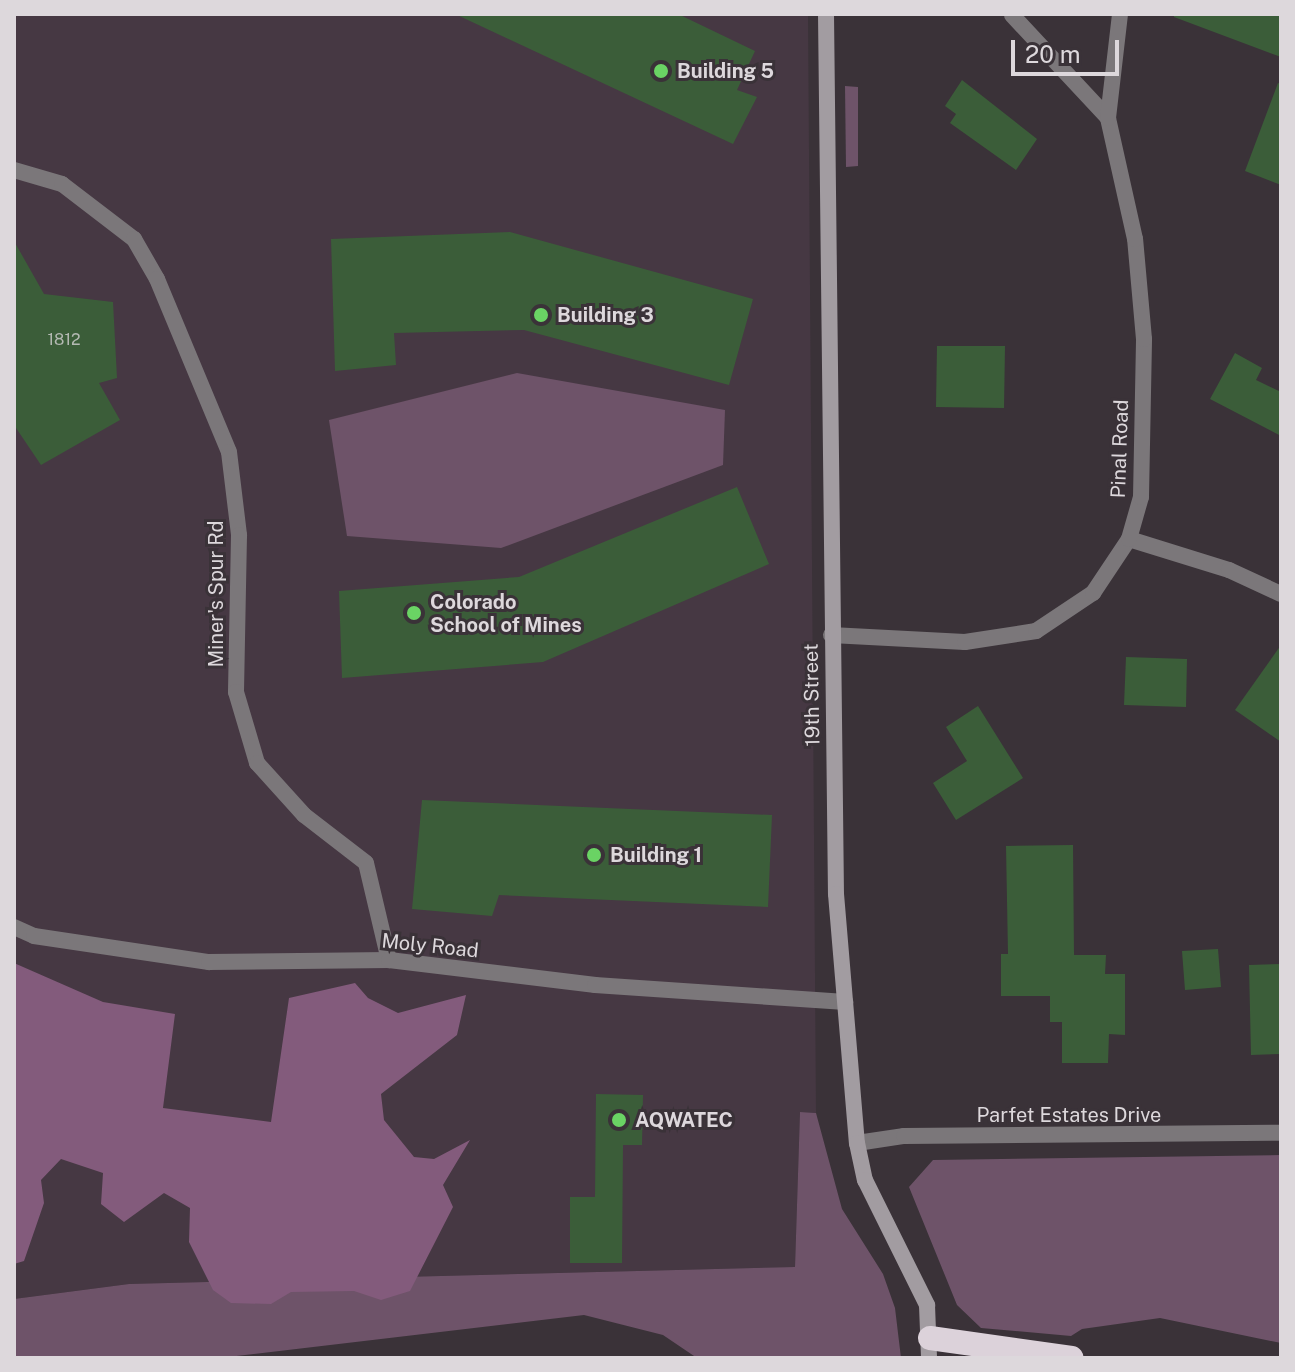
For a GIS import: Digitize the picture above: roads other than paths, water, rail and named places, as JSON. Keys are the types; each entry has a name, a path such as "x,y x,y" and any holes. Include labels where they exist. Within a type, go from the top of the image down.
{"highway":[{"path":"929,1348 1072,1358"}],"street":[{"name":"19th Street","path":"826,14 831,635 845,1002 857,1143 865,1180 917,1276 929,1348"},
{"path":"1012,14 1108,118"},
{"name":"Pinal Road","path":"831,635 965,642 1036,631 1093,593 1129,539 1141,497 1144,339 1135,239 1108,118 1120,14"},
{"name":"Miner's Spur Rd","path":"14,170 74,193 134,239 157,279 229,452 239,535 236,692 257,763 304,815 366,863 389,960"},
{"path":"1129,539 1229,570 1281,594"},
{"name":"Moly Road","path":"14,927 34,936 209,962 389,960 595,985 845,1002"},
{"name":"Parfet Estates Drive","path":"857,1143 904,1136 1281,1133"}],"place":[{"name":"Building 5","path":"661,71"},
{"name":"Building 3","path":"541,315"},
{"name":"Colorado School of Mines","path":"414,613"},
{"name":"Building 1","path":"594,855"},
{"name":"AQWATEC","path":"619,1120"}]}
